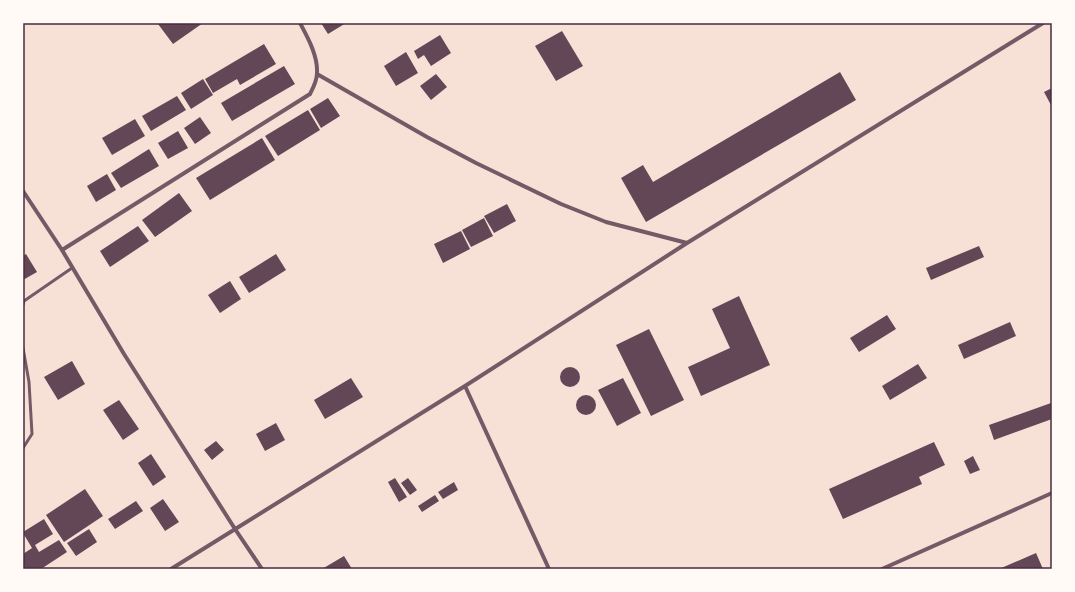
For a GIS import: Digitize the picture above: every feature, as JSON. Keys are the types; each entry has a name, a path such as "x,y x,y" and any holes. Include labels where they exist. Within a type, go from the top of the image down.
{"street":[{"path":"62,250 310,94 318,74 316,60 308,38 300,23"},
{"path":"171,569 465,386 687,243 1043,23"},
{"path":"318,74 427,137 561,204 606,222 687,243"},
{"path":"23,191 62,250 124,354 262,569"},
{"path":"465,386 549,569"},
{"path":"882,569 1052,493"}],"lane":[{"path":"23,305 24,301 72,268"},
{"path":"23,348 29,382 32,434 23,448"}],"building":[{"path":"203,23 173,44 158,24"},
{"path":"321,23 346,23 328,34"},
{"path":"562,31 583,66 556,81 535,46"},
{"path":"440,35 451,53 431,66 424,55 418,59 414,51"},
{"path":"264,44 276,64 240,85 237,79 213,93 205,79"},
{"path":"406,52 418,73 396,86 384,66"},
{"path":"284,66 295,84 232,121 221,103"},
{"path":"840,72 856,100 646,222 621,178 643,165 653,182"},
{"path":"436,74 447,87 431,100 420,86"},
{"path":"203,79 213,95 191,109 181,93"},
{"path":"1052,88 1052,107 1044,92"},
{"path":"177,96 186,110 151,131 142,116"},
{"path":"328,98 340,116 321,128 310,109"},
{"path":"308,110 320,130 278,156 265,136"},
{"path":"200,117 211,133 195,144 184,128"},
{"path":"135,119 145,136 112,155 102,138"},
{"path":"178,131 188,148 168,159 158,143"},
{"path":"262,138 275,160 210,200 196,178"},
{"path":"149,149 159,166 121,188 111,173"},
{"path":"107,174 116,190 96,202 87,186"},
{"path":"179,193 192,211 155,237 142,220"},
{"path":"507,204 516,221 494,233 484,216"},
{"path":"484,218 493,236 471,247 462,230"},
{"path":"138,226 149,241 110,267 100,251"},
{"path":"461,231 470,249 443,263 434,244"},
{"path":"979,246 984,257 931,280 926,268"},
{"path":"26,254 37,272 23,280 23,256"},
{"path":"276,254 286,270 249,293 239,277"},
{"path":"230,281 241,299 220,313 208,295"},
{"path":"739,296 770,365 701,396 688,367 730,348 712,309"},
{"path":"887,315 896,329 859,352 850,338"},
{"path":"1010,322 1016,336 964,359 958,345"},
{"path":"649,329 684,400 651,416 616,345"},
{"path":"72,361 85,384 58,400 44,377"},
{"path":"918,364 927,378 890,400 882,386"},
{"path":"570,367 577,370 580,377 577,384 570,387 563,384 560,377 563,370"},
{"path":"351,378 363,397 325,419 314,400"},
{"path":"623,378 641,413 617,426 598,390"},
{"path":"582,395 590,395 596,401 596,409 590,415 582,415 576,409 576,401"},
{"path":"119,400 139,429 123,440 103,410"},
{"path":"1051,403 1052,419 994,440 989,425"},
{"path":"276,423 285,440 265,451 256,434"},
{"path":"216,441 224,450 212,460 204,450"},
{"path":"934,442 945,465 919,477 922,484 843,519 829,489"},
{"path":"151,454 166,477 153,486 138,463"},
{"path":"973,456 980,470 970,474 964,461"},
{"path":"395,478 407,497 399,502 388,482"},
{"path":"408,478 417,490 410,495 401,483"},
{"path":"454,482 458,490 443,499 438,492"},
{"path":"85,489 103,516 64,542 46,515"},
{"path":"435,495 439,501 422,512 418,506"},
{"path":"163,499 179,522 165,531 150,508"},
{"path":"136,501 143,511 115,529 108,519"},
{"path":"44,519 53,534 35,545 39,552 59,540 67,552 41,569 25,569 23,566 23,554 32,548 23,532"},
{"path":"89,529 97,542 76,556 67,543"},
{"path":"1036,553 1043,569 999,569"},
{"path":"344,556 352,569 322,569"}]}
